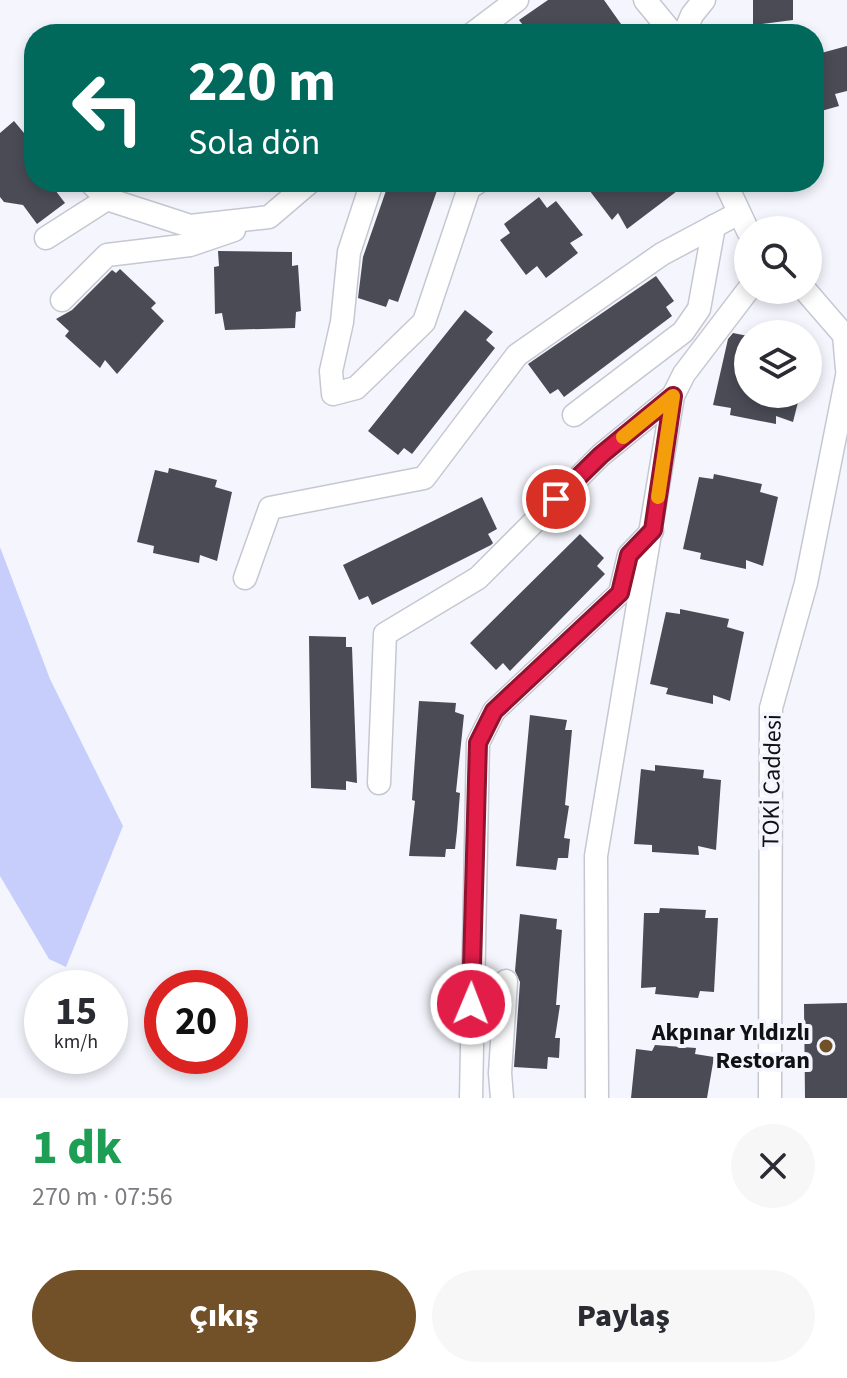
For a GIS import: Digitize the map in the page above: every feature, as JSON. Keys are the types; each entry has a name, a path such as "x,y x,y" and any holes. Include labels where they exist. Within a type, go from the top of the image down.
{"street":[{"path":"485,24 517,0"},
{"path":"645,0 665,24"},
{"path":"690,24 704,0"},
{"path":"100,192 107,199 190,226 269,217"},
{"path":"62,300 107,255 190,245 269,217 298,192"},
{"path":"369,192 349,252 342,322 331,371 333,394 356,388 424,322 468,192"},
{"path":"730,192 740,216"},
{"path":"46,238 107,199"},
{"path":"245,578 270,508 424,478 517,355 662,254 714,226 734,223"},
{"path":"574,415 683,332 699,309 714,226"},
{"path":"597,1098 596,856 673,396 684,374 737,304"},
{"path":"817,304 844,335 847,369"},
{"name":"TOKİ Caddesi","path":"770,1098 771,708 806,583 847,376"},
{"path":"379,783 385,634 478,578 601,455 673,396"},
{"path":"471,1098 478,743 494,711 620,593 629,555 653,530"},
{"path":"502,1098 500,1073 506,981"}],"shaded area":[{"path":"0,547 50,679 123,826 66,967 49,959 0,876"}],"building":[{"path":"548,0 604,0 621,24 522,24 519,20"},
{"path":"753,0 793,0 793,20 753,24"},
{"path":"847,46 847,91 835,94 839,106 824,110 824,52"},
{"path":"14,121 24,133 24,192 57,192 65,203 37,224 23,205 4,202 0,197 0,133"},
{"path":"386,192 436,192 398,302 389,299 386,307 358,298 363,257"},
{"path":"591,192 676,192 627,229 618,213 612,220"},
{"path":"539,197 547,208 556,201 583,235 570,243 578,253 546,278 537,266 526,275 500,240 510,233 504,224"},
{"path":"218,251 292,252 292,266 298,265 301,311 296,312 295,328 225,330 222,313 215,314 214,267 219,266"},
{"path":"120,269 156,303 151,308 164,321 117,374 105,360 100,368 65,336 69,331 56,319 72,310 112,270 116,273"},
{"path":"656,276 674,301 666,307 672,316 564,397 558,389 550,394 528,364"},
{"path":"465,310 493,332 486,340 495,348 412,454 404,448 398,455 368,431"},
{"path":"734,333 734,408 796,408 793,422 776,416 776,424 730,415 731,408 713,405 728,339"},
{"path":"169,468 217,480 215,487 232,492 217,561 200,555 199,563 153,553 154,546 137,542 155,470 168,473"},
{"path":"714,474 762,484 760,492 778,497 763,566 746,560 746,569 700,559 701,553 683,549 699,477 713,479"},
{"path":"482,497 497,529 488,534 493,543 491,545 372,605 368,596 359,600 343,565"},
{"path":"580,534 604,558 597,566 605,574 510,671 503,663 496,670 470,643"},
{"path":"680,609 729,619 727,627 744,632 730,701 713,695 713,704 666,694 668,688 650,684 666,612 680,614"},
{"path":"309,636 346,637 346,647 352,647 357,783 346,781 346,790 311,788"},
{"path":"419,701 456,703 455,712 464,715 456,792 460,793 455,849 446,849 445,857 409,856 415,801 412,800"},
{"path":"530,715 567,720 565,730 572,730 565,805 569,806 564,838 570,839 568,858 558,858 556,870 516,866"},
{"path":"655,765 704,770 703,778 721,780 716,850 698,846 699,855 652,852 652,845 634,844 641,769 655,771"},
{"path":"660,908 706,910 705,918 718,918 714,992 700,991 698,998 655,994 656,987 641,988 644,913 659,913"},
{"path":"520,914 557,919 556,929 562,930 556,1005 560,1005 555,1038 560,1038 559,1058 548,1057 547,1069 514,1067 520,982 515,971"},
{"name":"Akpınar Yıldızlı Restoran","path":"847,1003 847,1098 805,1098 804,1004"},
{"path":"655,1045 696,1048 695,1054 714,1057 707,1098 631,1098 636,1049 652,1051"}],"slow traffic":[{"path":"623,437 673,396 658,497"}],"place":[{"name":"Akpınar Yıldızlı Restoran","path":"826,1046"}],"route":[{"path":"471,1004 478,743 494,711 620,593 629,555 653,530 673,396 601,455 556,499"}]}
